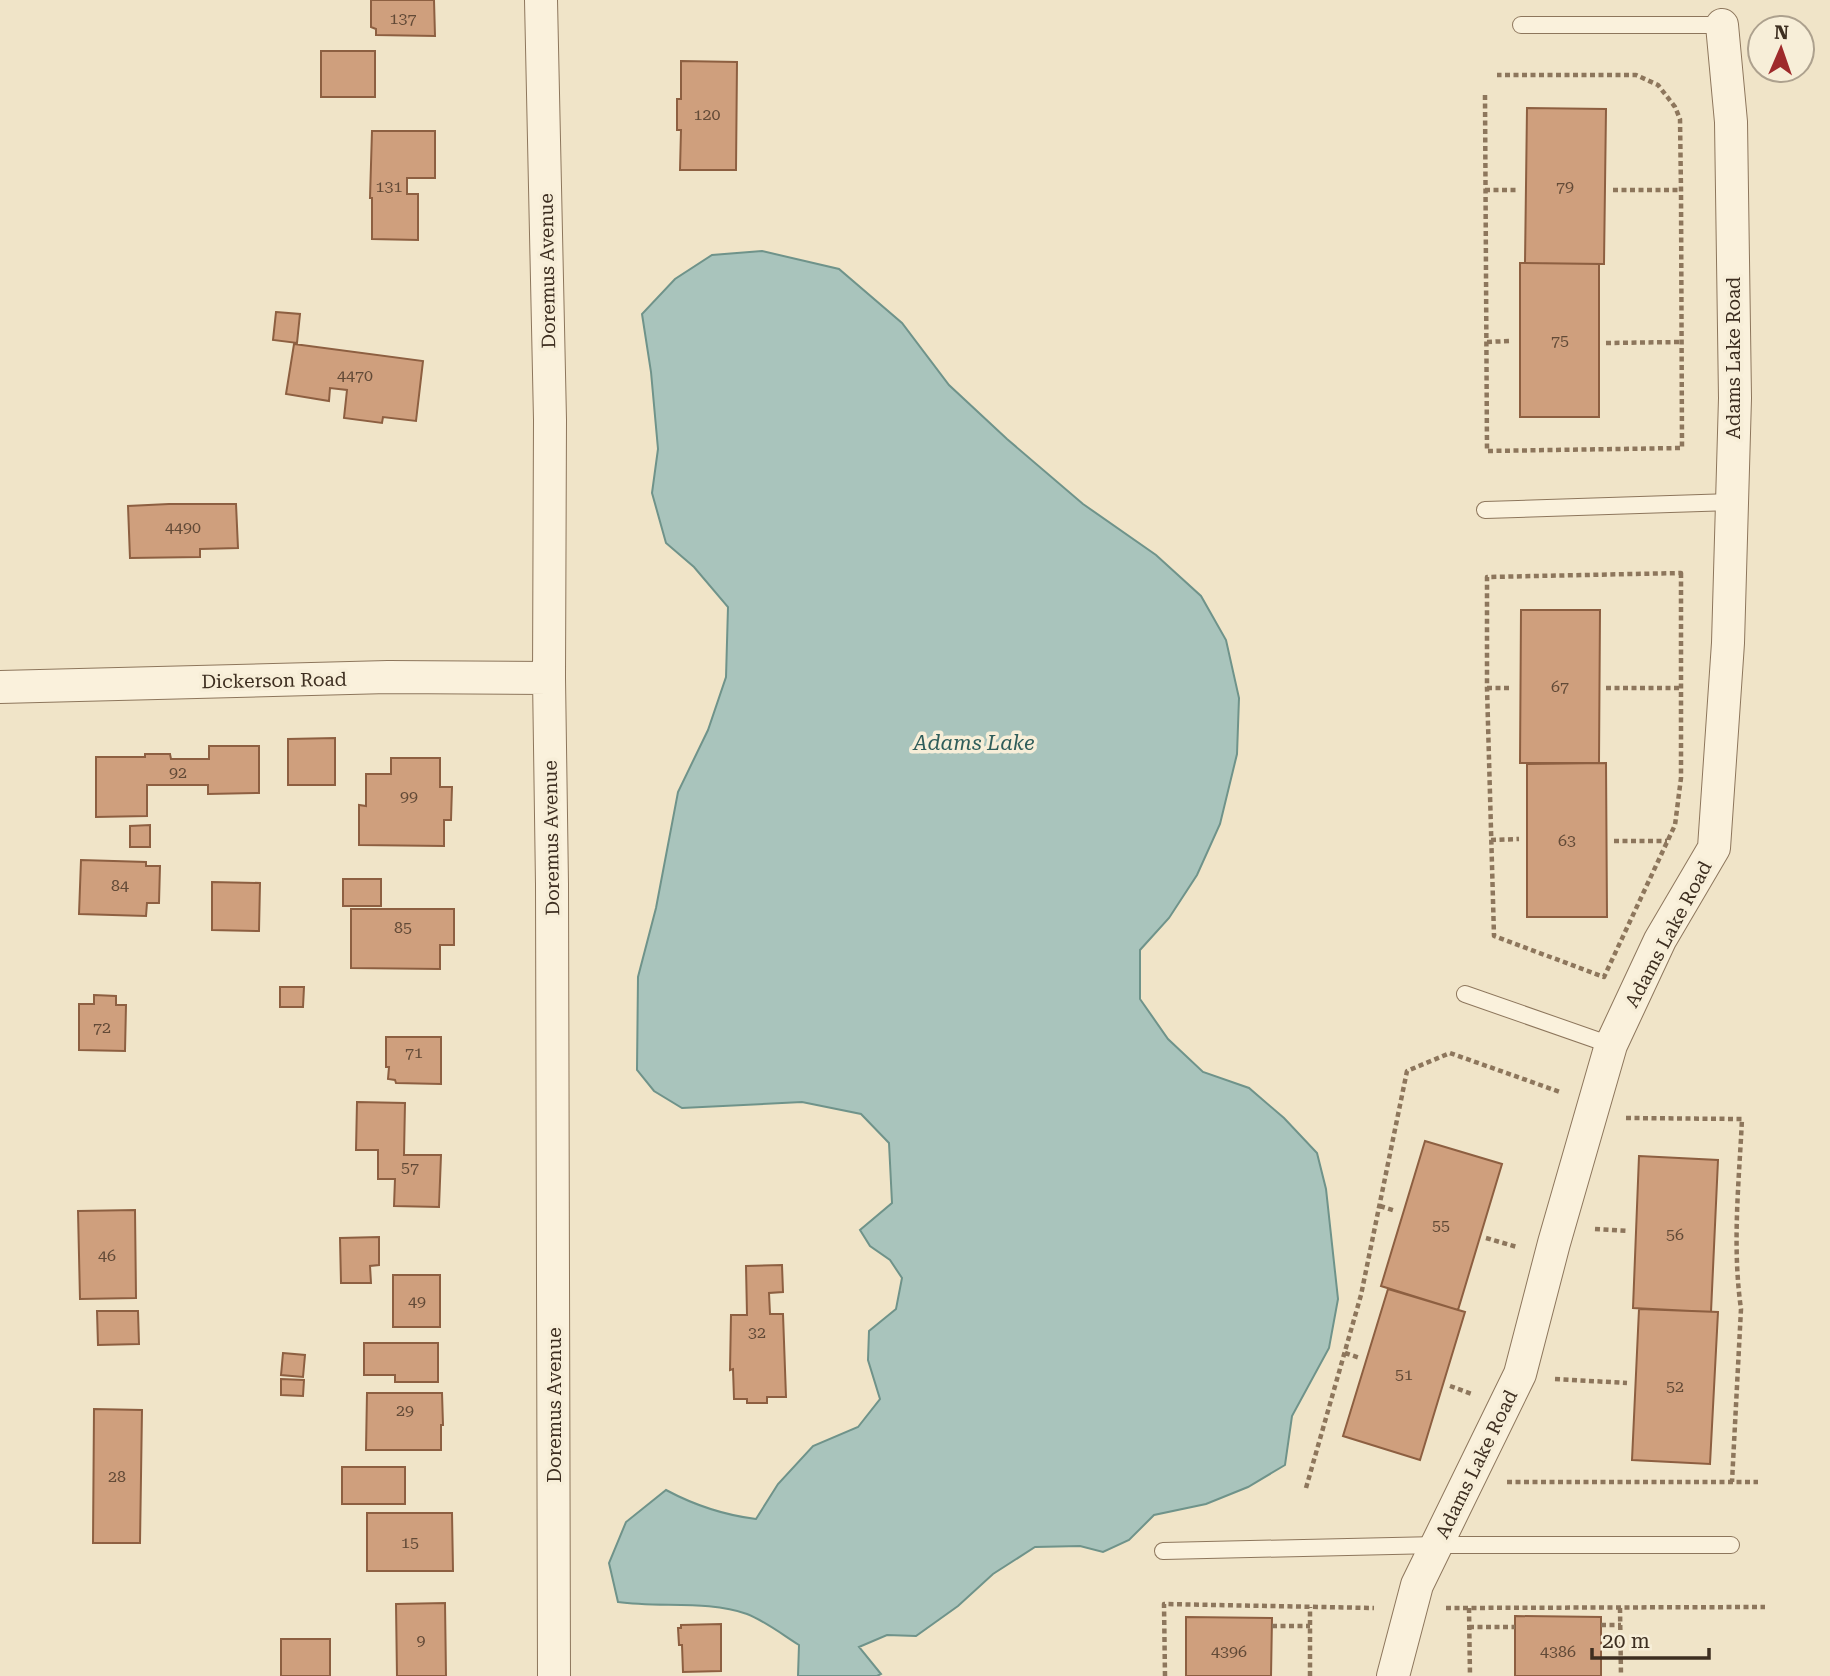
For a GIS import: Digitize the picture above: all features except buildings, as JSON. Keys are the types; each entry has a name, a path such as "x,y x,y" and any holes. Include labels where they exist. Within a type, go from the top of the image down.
{"street":[{"name":"Doremus Avenue","path":"541,0 550,420 554,1676"},
{"name":"Adams Lake Road","path":"1393,1676 1417,1585 1520,1374 1553,1243 1611,1045 1660,940 1714,848 1728,643 1735,398 1731,122 1722,25"},
{"name":"Dickerson Road","path":"0,687 388,677 549,678"}],"lane":[{"path":"1521,25 1722,25"},
{"path":"1485,510 1732,502"},
{"path":"1465,994 1611,1045"},
{"path":"1163,1551 1437,1545 1731,1545"}],"path":[{"path":"1485,95 1487,452 1682,448 1680,119 1675,107 1658,85 1636,75 1497,75"},
{"path":"1485,190 1516,190"},
{"path":"1613,190 1681,190"},
{"path":"1487,342 1509,341"},
{"path":"1606,344 1681,342"},
{"path":"1681,573 1681,688 1680,794 1675,825 1604,977 1494,936 1487,688 1487,577 1681,573"},
{"path":"1487,688 1511,688"},
{"path":"1606,688 1681,688"},
{"path":"1491,840 1519,839"},
{"path":"1614,841 1667,841"},
{"path":"1306,1488 1362,1295 1407,1071 1450,1053 1563,1093"},
{"path":"1623,1118 1742,1119 1736,1237 1741,1321 1732,1482"},
{"path":"1380,1206 1396,1211"},
{"path":"1590,1228 1628,1231"},
{"path":"1486,1238 1518,1247"},
{"path":"1515,1257 1520,1240"},
{"path":"1345,1353 1360,1359"},
{"path":"1544,1378 1627,1383"},
{"path":"1450,1386 1480,1396"},
{"path":"1502,1482 1758,1482"},
{"path":"1165,1676 1164,1604 1411,1609 1765,1607"},
{"path":"1310,1606 1310,1676"},
{"path":"1469,1608 1470,1676"},
{"path":"1620,1608 1621,1676"},
{"path":"1601,1625 1620,1625"},
{"path":"1272,1626 1310,1626"},
{"path":"1469,1626 1515,1627"}],"water":[{"name":"Adams Lake","path":"762,251 839,269 902,323 949,385 1007,439 1083,504 1156,555 1201,596 1226,640 1239,698 1237,754 1220,824 1197,875 1169,918 1140,950 1140,999 1168,1039 1203,1072 1249,1088 1284,1118 1317,1153 1326,1189 1338,1299 1329,1348 1292,1416 1285,1465 1248,1487 1206,1504 1154,1515 1129,1540 1103,1552 1080,1546 1035,1547 993,1574 958,1606 916,1636 887,1635 859,1647 881,1674 877,1676 798,1676 799,1645 747,1614 716,1607 618,1602 609,1563 626,1522 666,1490 710,1509 756,1519 778,1484 813,1446 858,1427 880,1399 868,1360 869,1331 896,1309 902,1278 890,1260 870,1246 860,1230 892,1203 889,1143 861,1114 802,1102 682,1108 654,1091 637,1070 638,977 656,908 678,792 708,730 726,677 728,607 694,567 666,543 652,493 658,449 651,372 642,314 675,279 712,255"}]}
